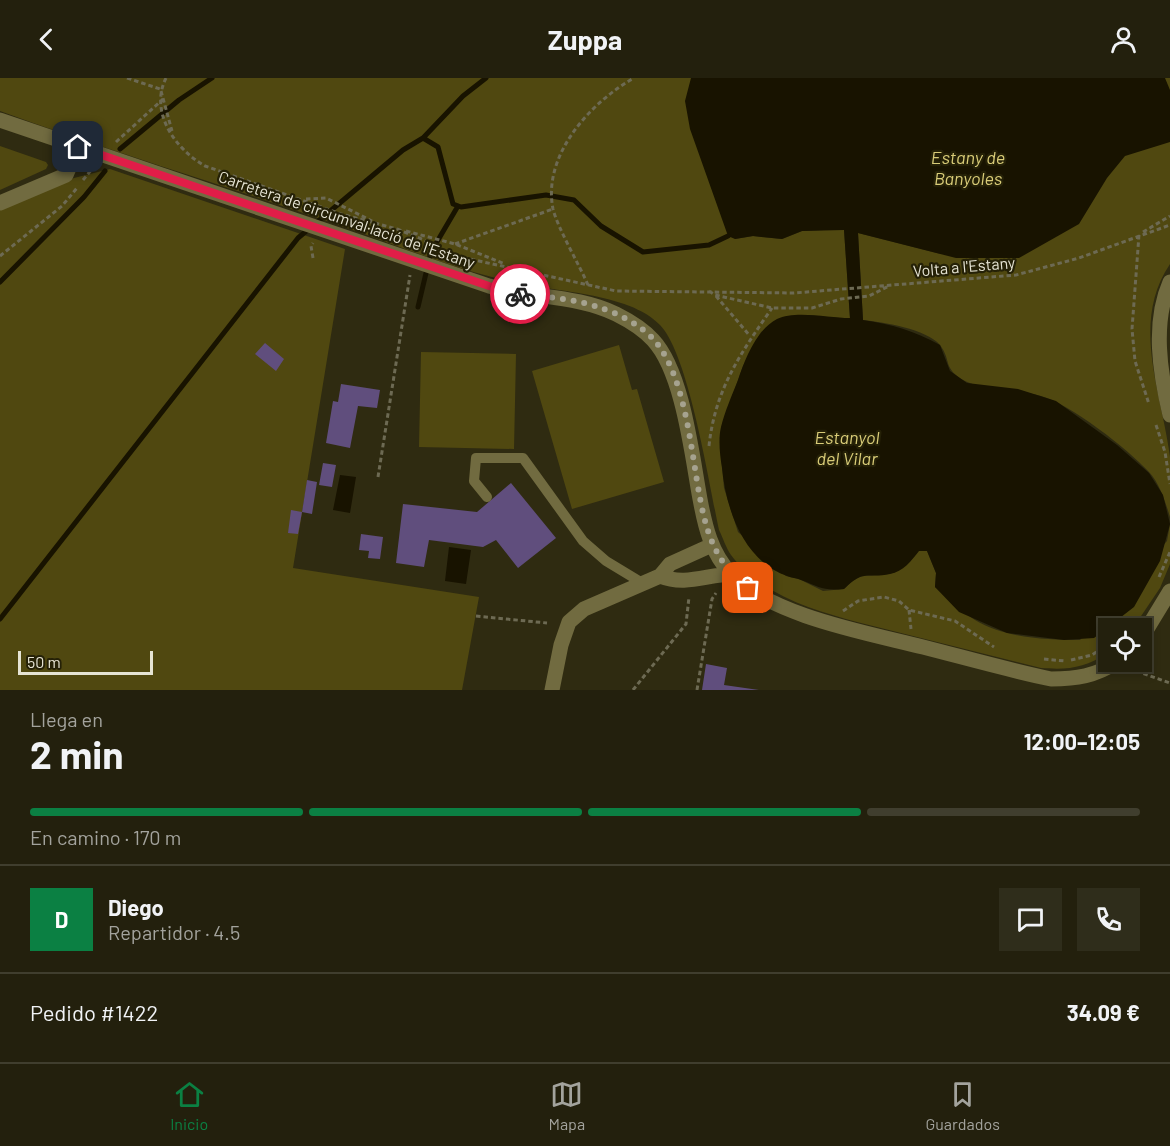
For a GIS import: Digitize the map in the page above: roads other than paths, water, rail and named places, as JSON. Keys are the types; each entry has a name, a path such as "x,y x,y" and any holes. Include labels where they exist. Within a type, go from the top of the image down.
{"street":[{"name":"Carretera de circumval·lació de l'Estany","path":"0,120 512,293 585,303 618,315 655,341 668,362 680,399 705,524 712,545 731,574"},
{"path":"0,203 66,175 78,147"},
{"path":"1170,282 1161,307 1160,358 1170,415"},
{"path":"552,690 561,645 569,622 584,609 660,576 670,564 712,545"},
{"path":"660,576 674,582 686,582 709,575 731,574 759,594 837,626 1051,679 1080,679 1100,672"},
{"path":"1152,621 1170,591"}],"lane":[{"path":"487,497 474,481 476,458 523,458 583,541 606,561 644,584"}],"water":[{"path":"691,78 1165,78 1170,90 1170,142 1125,156 1107,178 1079,224 1019,258 956,258 858,233 863,320 903,329 940,345 950,371 967,383 1018,389 1056,401 1117,445 1149,473 1163,495 1170,524 1160,561 1134,607 1120,618 1098,618 1098,635 1094,638 1064,640 1007,633 959,612 935,587 936,573 927,551 919,551 907,565 895,573 862,576 844,589 821,588 789,577 772,569 759,559 740,532 733,517 724,484 720,432 748,354 763,330 784,316 813,315 850,318 844,230 802,231 782,239 753,236 735,239 728,236 690,129 685,101"},
{"path":"340,475 356,477 350,513 333,510"},
{"path":"449,547 471,550 466,584 445,581"}],"waterway":[{"path":"120,149 179,100 212,78"},
{"path":"423,138 463,96 486,78"},
{"path":"0,619 298,238 403,150 423,138 438,147 453,204 461,207 546,195 574,200 601,226 643,252 709,245 728,236"},
{"path":"0,282 84,197 105,171"},
{"path":"418,307 431,252 458,206"}],"water label":[{"name":"Estany de Banyoles","path":"968,167"},
{"name":"Estanyol del Vilar","path":"847,448"}]}
